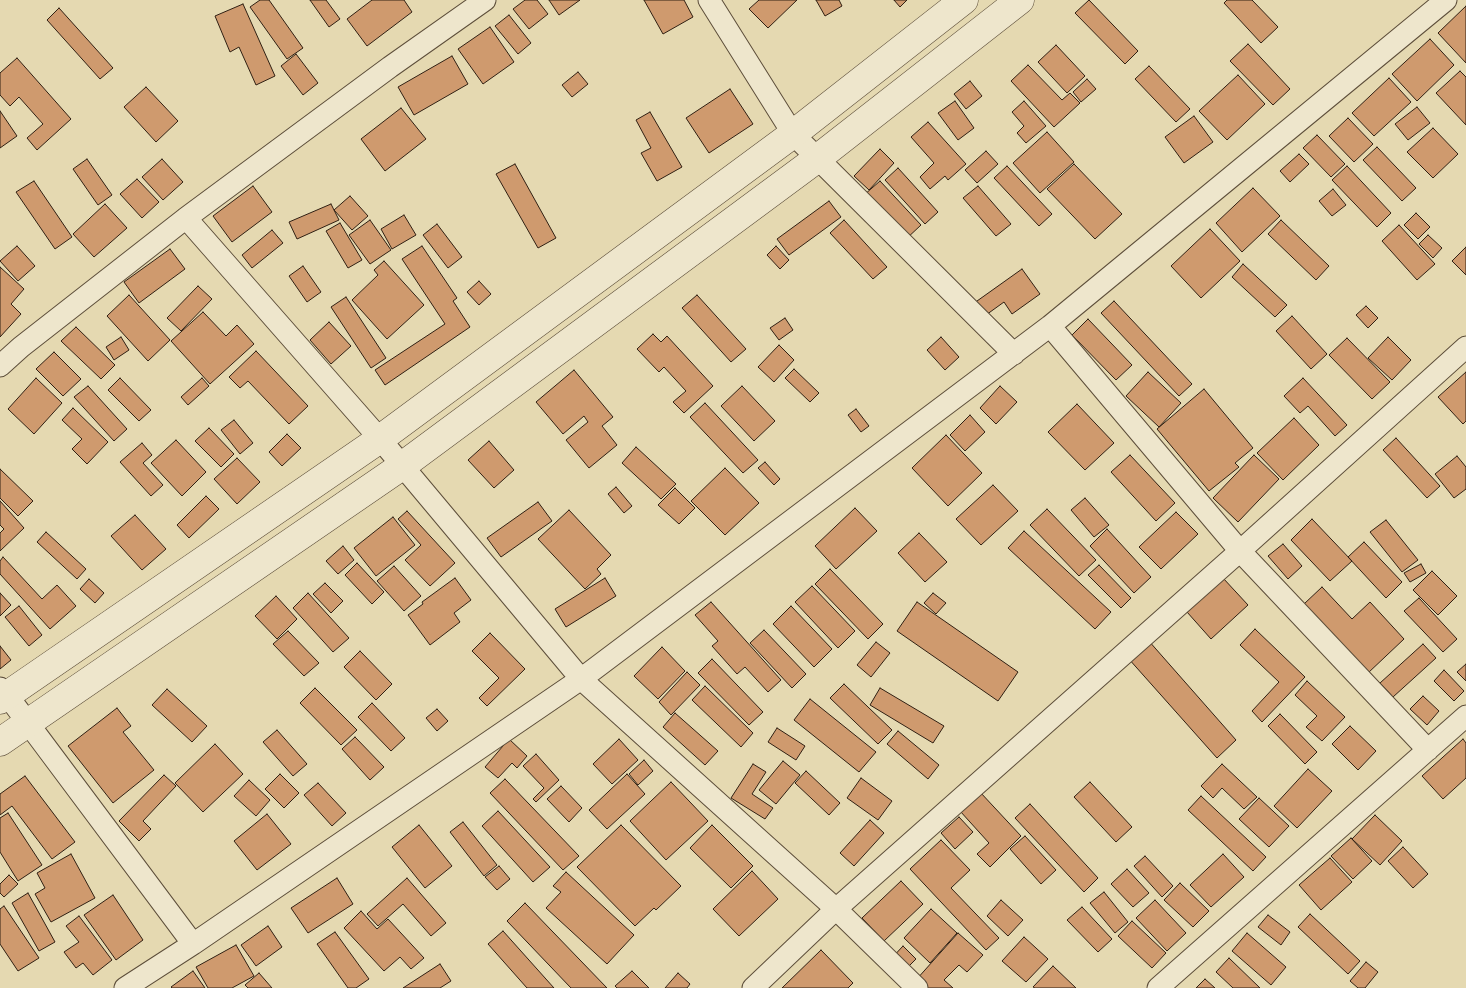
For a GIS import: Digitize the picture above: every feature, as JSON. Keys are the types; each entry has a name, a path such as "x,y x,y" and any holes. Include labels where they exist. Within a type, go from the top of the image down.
{"street":[{"path":"0,366 186,218 390,66 485,0"},
{"path":"709,0 793,134 1014,354"},
{"path":"193,944 27,723 2,695 380,439 793,134 964,0"},
{"path":"0,742 402,466 818,158 1020,0"},
{"path":"125,988 193,944 581,679 1050,326 1446,0"},
{"path":"186,218 380,439 581,679 836,909 917,988"},
{"path":"1050,326 1240,552 1428,750"},
{"path":"752,988 836,909 1240,552 1466,347"},
{"path":"1158,988 1466,716"}],"building":[{"path":"260,0 269,0 303,48 287,59 250,7"},
{"path":"310,0 326,0 340,19 329,27"},
{"path":"372,0 404,0 412,12 367,46 347,19"},
{"path":"525,0 537,0 548,14 529,29 513,9"},
{"path":"549,0 580,0 559,15"},
{"path":"644,0 684,0 693,17 663,34"},
{"path":"759,0 797,0 768,28 749,9"},
{"path":"816,0 839,0 842,6 825,16"},
{"path":"894,0 907,0 900,7"},
{"path":"1089,0 1138,51 1125,64 1075,13"},
{"path":"1227,0 1252,0 1278,27 1261,43 1224,3"},
{"path":"243,4 275,76 256,85 239,47 230,52 215,16"},
{"path":"1466,6 1466,63 1438,33"},
{"path":"59,8 113,68 100,79 47,20"},
{"path":"509,15 531,43 518,54 495,26"},
{"path":"490,27 514,62 483,84 458,49"},
{"path":"1430,39 1454,65 1417,101 1392,74"},
{"path":"1248,44 1290,89 1273,105 1230,61"},
{"path":"1056,45 1085,76 1067,93 1038,62"},
{"path":"296,54 318,83 303,95 281,66"},
{"path":"452,56 468,84 414,115 398,87"},
{"path":"17,58 71,119 37,150 27,138 43,124 19,97 10,106 0,95 0,73"},
{"path":"1028,65 1062,100 1070,93 1080,103 1054,127 1011,81"},
{"path":"1149,66 1190,109 1176,122 1135,79"},
{"path":"1460,71 1466,77 1466,125 1436,93"},
{"path":"578,72 588,84 572,97 562,85"},
{"path":"1238,75 1265,104 1227,140 1199,111"},
{"path":"1389,78 1411,102 1374,136 1352,113"},
{"path":"1087,79 1096,89 1081,102 1073,92"},
{"path":"970,81 982,96 966,109 954,94"},
{"path":"146,87 178,121 156,142 124,107"},
{"path":"730,89 753,124 709,153 686,118"},
{"path":"955,101 974,128 958,140 938,113"},
{"path":"1024,101 1046,126 1026,143 1017,133 1024,126 1012,112"},
{"path":"1417,107 1430,123 1408,140 1395,124"},
{"path":"401,108 426,139 385,171 361,139"},
{"path":"0,111 17,136 0,148"},
{"path":"650,112 682,167 657,181 641,153 651,148 636,120"},
{"path":"1194,116 1213,142 1184,163 1165,137"},
{"path":"1348,118 1373,144 1354,162 1329,136"},
{"path":"928,122 966,164 948,180 945,176 930,189 920,177 934,163 911,137"},
{"path":"1433,128 1458,154 1433,178 1407,152"},
{"path":"1047,132 1074,162 1040,193 1013,163"},
{"path":"1317,135 1345,164 1331,177 1303,148"},
{"path":"1377,147 1416,188 1402,201 1363,160"},
{"path":"880,149 894,163 869,190 854,176"},
{"path":"986,151 998,164 977,183 965,170"},
{"path":"1299,154 1309,164 1290,182 1280,171"},
{"path":"87,159 112,195 98,205 73,169"},
{"path":"162,159 183,182 163,200 142,177"},
{"path":"515,164 556,238 538,248 496,174"},
{"path":"1074,164 1122,214 1095,239 1047,189"},
{"path":"1007,166 1052,214 1039,226 994,178"},
{"path":"1347,166 1391,213 1377,227 1332,180"},
{"path":"898,168 938,212 925,224 885,180"},
{"path":"137,179 159,202 142,218 120,194"},
{"path":"34,181 72,237 55,249 16,192"},
{"path":"880,181 921,225 905,240 864,195"},
{"path":"253,186 272,212 232,242 213,216"},
{"path":"978,186 1011,224 996,236 963,198"},
{"path":"1253,188 1280,216 1242,252 1216,223"},
{"path":"1333,189 1346,205 1332,216 1319,201"},
{"path":"350,196 368,216 352,230 334,210"},
{"path":"829,201 841,217 789,255 777,239"},
{"path":"105,204 127,228 94,257 73,234"},
{"path":"331,204 339,220 297,239 289,222"},
{"path":"1416,213 1430,227 1418,239 1404,225"},
{"path":"404,215 416,235 392,249 381,229"},
{"path":"370,220 391,250 370,264 349,235"},
{"path":"844,220 887,267 873,279 830,233"},
{"path":"1281,220 1329,266 1316,280 1268,234"},
{"path":"340,223 362,260 348,268 326,231"},
{"path":"437,224 462,257 448,268 423,235"},
{"path":"1399,225 1435,264 1417,280 1382,241"},
{"path":"1210,229 1240,261 1201,298 1171,266"},
{"path":"272,230 283,243 252,268 242,255"},
{"path":"1428,235 1442,248 1433,258 1419,244"},
{"path":"17,246 35,266 18,281 0,261"},
{"path":"422,246 457,298 453,301 470,327 385,385 375,370 445,324 402,259"},
{"path":"776,246 789,260 780,269 767,255"},
{"path":"1466,247 1466,275 1452,261"},
{"path":"170,249 185,269 139,303 124,282"},
{"path":"384,261 424,305 387,339 352,300 378,275 374,270"},
{"path":"1243,264 1287,305 1275,317 1232,277"},
{"path":"303,266 321,292 307,302 289,276"},
{"path":"0,267 24,289 11,304 21,314 0,337"},
{"path":"1022,269 1040,294 1012,314 1004,302 979,320 970,306"},
{"path":"479,281 491,294 479,305 467,292"},
{"path":"198,286 212,299 181,331 167,318"},
{"path":"129,295 170,340 148,361 107,316"},
{"path":"697,295 746,349 731,362 682,308"},
{"path":"346,297 386,358 371,368 331,307"},
{"path":"1114,301 1192,384 1179,396 1101,313"},
{"path":"1366,306 1378,318 1368,328 1356,315"},
{"path":"203,312 226,336 237,325 254,344 210,384 171,341"},
{"path":"1292,316 1327,354 1311,369 1276,331"},
{"path":"785,318 793,330 779,340 770,328"},
{"path":"1088,319 1132,365 1116,380 1072,335"},
{"path":"329,322 351,346 331,364 310,340"},
{"path":"76,327 115,365 101,379 61,341"},
{"path":"653,334 661,342 667,336 713,386 684,413 673,402 686,391 664,367 659,372 637,349"},
{"path":"121,337 129,350 114,360 106,347"},
{"path":"941,337 959,357 945,370 927,350"},
{"path":"1388,337 1411,360 1392,380 1368,358"},
{"path":"1347,338 1390,382 1372,399 1329,355"},
{"path":"779,345 794,360 774,382 758,367"},
{"path":"256,351 308,406 289,424 248,381 240,388 229,377"},
{"path":"54,352 81,379 63,396 36,369"},
{"path":"794,369 819,393 810,402 785,378"},
{"path":"574,370 613,417 602,426 617,445 589,468 566,440 588,422 584,416 563,434 536,402"},
{"path":"1148,372 1181,403 1159,427 1126,396"},
{"path":"1466,372 1466,421 1463,424 1438,397"},
{"path":"36,378 62,403 34,434 8,409"},
{"path":"120,378 151,410 139,421 108,390"},
{"path":"202,378 209,386 188,405 181,397"},
{"path":"1303,378 1347,425 1335,436 1308,406 1300,413 1284,396"},
{"path":"88,386 127,429 114,441 74,397"},
{"path":"742,386 775,421 754,441 721,406"},
{"path":"1000,386 1017,402 996,424 980,408"},
{"path":"1204,389 1253,448 1235,463 1239,467 1209,491 1157,429"},
{"path":"705,403 758,460 743,473 690,417"},
{"path":"1077,404 1114,443 1085,470 1048,432"},
{"path":"73,408 108,442 87,464 72,449 82,439 62,420"},
{"path":"856,409 869,426 861,432 848,415"},
{"path":"970,415 985,432 965,451 950,435"},
{"path":"1294,418 1319,445 1283,480 1257,453"},
{"path":"234,420 253,443 240,454 221,430"},
{"path":"209,428 234,454 221,467 195,441"},
{"path":"287,434 301,448 282,466 269,452"},
{"path":"946,435 982,473 948,506 912,468"},
{"path":"1396,438 1440,486 1427,498 1383,450"},
{"path":"176,440 206,472 182,496 151,463"},
{"path":"489,441 514,470 494,488 468,460"},
{"path":"142,443 152,455 143,463 163,485 151,496 120,462"},
{"path":"636,447 676,484 661,499 622,463"},
{"path":"1130,455 1175,503 1156,521 1111,472"},
{"path":"1254,455 1279,479 1238,522 1213,498"},
{"path":"1457,456 1466,467 1466,489 1454,498 1435,474"},
{"path":"237,458 260,482 237,504 214,479"},
{"path":"765,462 780,479 774,485 758,468"},
{"path":"725,468 759,503 725,535 691,501"},
{"path":"0,469 33,501 18,516 0,498"},
{"path":"993,485 1018,511 981,545 956,519"},
{"path":"616,487 632,506 624,513 608,494"},
{"path":"675,488 695,508 679,524 658,505"},
{"path":"206,496 219,509 189,538 177,525"},
{"path":"1085,498 1109,525 1094,537 1071,510"},
{"path":"0,501 24,528 0,551 0,533 4,529 0,525"},
{"path":"538,502 552,521 501,557 487,538"},
{"path":"855,508 877,531 836,569 815,546"},
{"path":"1047,509 1096,560 1079,576 1030,525"},
{"path":"569,510 611,555 597,569 601,574 585,589 538,539"},
{"path":"407,511 455,563 430,586 405,560 421,545 398,519"},
{"path":"1176,512 1198,534 1161,569 1139,547"},
{"path":"135,515 166,549 142,570 111,536"},
{"path":"393,517 415,545 376,576 354,548"},
{"path":"1312,519 1352,561 1330,581 1291,540"},
{"path":"1386,520 1418,560 1402,572 1370,532"},
{"path":"1107,529 1151,577 1134,593 1090,546"},
{"path":"1024,531 1111,612 1095,629 1008,548"},
{"path":"46,532 86,569 77,579 37,542"},
{"path":"919,533 947,562 925,582 898,553"},
{"path":"1364,542 1402,582 1386,598 1348,557"},
{"path":"1283,544 1302,566 1288,579 1268,556"},
{"path":"343,546 354,560 338,574 326,561"},
{"path":"3,557 42,599 57,585 76,606 50,629 0,574 0,561"},
{"path":"357,563 384,592 372,604 345,575"},
{"path":"1421,564 1426,573 1410,582 1404,573"},
{"path":"1099,565 1131,598 1121,608 1088,575"},
{"path":"394,566 421,596 404,611 377,581"},
{"path":"830,569 883,624 868,639 815,584"},
{"path":"1432,571 1457,596 1438,615 1413,590"},
{"path":"455,578 471,600 454,613 460,622 430,645 408,615 423,604 422,602"},
{"path":"605,578 616,596 566,627 555,609"},
{"path":"1223,578 1248,605 1211,639 1187,612"},
{"path":"89,579 104,593 95,603 80,589"},
{"path":"325,583 343,601 331,613 313,594"},
{"path":"812,586 855,631 838,648 795,602"},
{"path":"1322,587 1352,619 1370,602 1404,639 1368,673 1304,604"},
{"path":"0,593 11,605 0,616"},
{"path":"308,593 349,638 333,652 293,608"},
{"path":"933,593 946,603 936,614 924,603"},
{"path":"276,596 297,619 277,639 255,616"},
{"path":"1419,598 1457,639 1443,652 1404,611"},
{"path":"711,602 781,680 768,692 745,667 737,674 712,646 718,641 695,615"},
{"path":"917,602 1018,672 998,701 897,631"},
{"path":"19,606 42,635 29,646 5,617"},
{"path":"791,606 832,649 814,667 773,624"},
{"path":"1255,629 1305,677 1262,722 1252,711 1279,682 1240,645"},
{"path":"764,630 806,674 792,688 750,643"},
{"path":"288,631 319,663 304,676 273,644"},
{"path":"490,633 525,669 487,706 479,698 499,678 472,651"},
{"path":"1148,640 1236,740 1217,758 1128,658"},
{"path":"876,642 890,653 871,677 857,665"},
{"path":"1423,644 1436,658 1393,697 1380,683"},
{"path":"0,646 11,660 0,669"},
{"path":"662,647 685,671 658,699 634,676"},
{"path":"360,651 392,684 376,700 344,667"},
{"path":"712,659 763,712 749,725 698,673"},
{"path":"1466,664 1466,681 1457,672"},
{"path":"1444,670 1464,691 1454,701 1434,681"},
{"path":"687,672 700,685 671,715 659,702"},
{"path":"1307,681 1345,717 1322,741 1306,727 1317,716 1295,695"},
{"path":"844,684 892,730 878,744 830,698"},
{"path":"705,686 753,733 741,747 692,700"},
{"path":"315,688 357,730 341,745 300,703"},
{"path":"880,688 944,726 933,743 870,705"},
{"path":"167,689 207,726 192,742 152,705"},
{"path":"1423,696 1439,711 1427,725 1410,709"},
{"path":"810,699 876,752 859,772 794,720"},
{"path":"372,703 405,738 391,751 358,717"},
{"path":"117,708 131,726 123,732 154,770 113,803 68,746"},
{"path":"437,709 448,721 437,731 426,718"},
{"path":"675,713 718,751 705,765 663,727"},
{"path":"1280,714 1317,752 1305,764 1268,726"},
{"path":"1350,726 1376,751 1358,770 1332,744"},
{"path":"777,728 805,746 796,760 768,742"},
{"path":"277,730 307,764 293,776 263,742"},
{"path":"898,731 939,765 928,779 887,744"},
{"path":"355,737 384,767 370,780 342,749"},
{"path":"509,739 527,756 517,768 512,763 498,778 485,767"},
{"path":"619,739 638,760 612,784 593,764"},
{"path":"1463,739 1466,743 1466,778 1443,799 1422,776"},
{"path":"215,744 243,774 203,812 175,783"},
{"path":"536,754 559,780 536,802 533,799 544,788 523,766"},
{"path":"644,760 653,771 638,785 629,774"},
{"path":"783,761 800,775 776,804 759,790"},
{"path":"753,764 766,772 752,794 773,808 765,819 731,798"},
{"path":"1222,764 1257,797 1244,809 1222,788 1213,798 1201,786"},
{"path":"1308,769 1332,791 1297,828 1274,806"},
{"path":"806,771 840,803 829,815 795,783"},
{"path":"280,774 299,793 284,808 265,789"},
{"path":"627,774 645,794 607,829 589,810"},
{"path":"164,775 176,786 143,821 151,829 139,841 119,821"},
{"path":"25,776 75,842 52,859 12,806 0,815 0,794"},
{"path":"861,778 892,801 878,820 847,798"},
{"path":"505,779 579,856 563,870 490,793"},
{"path":"249,780 270,800 256,816 234,796"},
{"path":"671,782 708,821 666,860 630,821"},
{"path":"1090,782 1132,827 1116,842 1074,797"},
{"path":"318,783 346,813 332,826 304,795"},
{"path":"561,786 582,808 569,822 547,799"},
{"path":"980,792 1021,836 990,867 977,854 989,843 960,811"},
{"path":"1201,796 1266,857 1253,871 1188,810"},
{"path":"1259,798 1289,826 1269,847 1239,819"},
{"path":"1030,804 1098,878 1084,892 1015,818"},
{"path":"498,811 550,867 533,882 482,826"},
{"path":"8,813 42,865 18,881 0,852 0,818"},
{"path":"267,814 291,844 257,870 234,841"},
{"path":"1375,815 1402,841 1380,865 1352,839"},
{"path":"959,817 973,832 955,849 941,833"},
{"path":"870,820 884,833 854,866 840,853"},
{"path":"463,822 497,865 484,876 450,832"},
{"path":"419,825 452,866 425,888 392,847"},
{"path":"621,825 681,886 656,910 654,908 635,926 577,867"},
{"path":"712,825 753,866 731,888 690,848"},
{"path":"1025,836 1056,870 1041,884 1010,849"},
{"path":"1351,838 1372,861 1353,879 1331,856"},
{"path":"941,840 970,870 951,888 999,938 986,950 910,869"},
{"path":"1403,847 1428,874 1413,888 1388,861"},
{"path":"71,854 95,898 51,922 35,894 45,888 37,873"},
{"path":"1223,854 1244,877 1211,907 1190,885"},
{"path":"1145,856 1173,886 1162,897 1134,866"},
{"path":"1330,858 1352,882 1321,910 1299,885"},
{"path":"499,866 510,879 497,890 485,877"},
{"path":"1127,869 1149,893 1133,907 1111,884"},
{"path":"752,871 778,899 739,936 713,909"},
{"path":"566,872 634,935 607,964 546,908 561,892 553,886"},
{"path":"9,875 18,884 4,897 0,893 0,884"},
{"path":"337,878 353,904 308,933 291,908"},
{"path":"407,878 446,923 431,936 403,904 378,926 367,914"},
{"path":"901,881 923,904 884,941 862,918"},
{"path":"1180,883 1209,911 1193,927 1164,900"},
{"path":"1104,892 1128,922 1115,933 1090,903"},
{"path":"28,893 55,942 39,951 12,903"},
{"path":"113,895 143,940 116,960 84,915"},
{"path":"1001,900 1023,920 1008,936 987,916"},
{"path":"1155,900 1186,933 1167,951 1136,918"},
{"path":"525,903 607,988 571,988 507,921"},
{"path":"4,906 39,958 18,971 0,944 0,909"},
{"path":"1082,907 1112,939 1098,952 1067,920"},
{"path":"931,909 957,933 930,963 904,938"},
{"path":"361,911 377,929 388,919 424,958 411,969 400,957 384,971 344,928"},
{"path":"1310,914 1360,961 1348,974 1298,927"},
{"path":"1268,915 1290,932 1281,945 1258,927"},
{"path":"79,916 112,960 93,975 83,963 76,968 64,952 79,942 66,926"},
{"path":"1132,921 1166,953 1152,968 1118,936"},
{"path":"268,926 282,947 256,966 241,945"},
{"path":"503,931 554,988 527,988 488,944"},
{"path":"335,932 369,979 356,988 348,988 317,944"},
{"path":"958,933 983,955 967,972 959,965 944,980 953,988 926,988 916,980"},
{"path":"1247,933 1286,967 1271,985 1232,951"},
{"path":"1024,937 1048,959 1026,982 1002,961"},
{"path":"236,945 254,976 232,988 208,988 196,967"},
{"path":"903,946 916,959 903,972 890,960"},
{"path":"821,950 853,983 848,988 782,988"},
{"path":"1229,958 1260,988 1233,988 1216,972"},
{"path":"1366,962 1378,972 1365,988 1358,988 1350,981"},
{"path":"440,964 451,981 440,988 403,988"},
{"path":"1053,966 1076,988 1033,987"},
{"path":"193,971 205,988 171,987"},
{"path":"632,971 649,988 617,988 615,986"},
{"path":"259,973 272,988 248,988 245,985"},
{"path":"678,973 690,984 687,988 665,988"},
{"path":"1205,979 1215,988 1196,988"}]}
